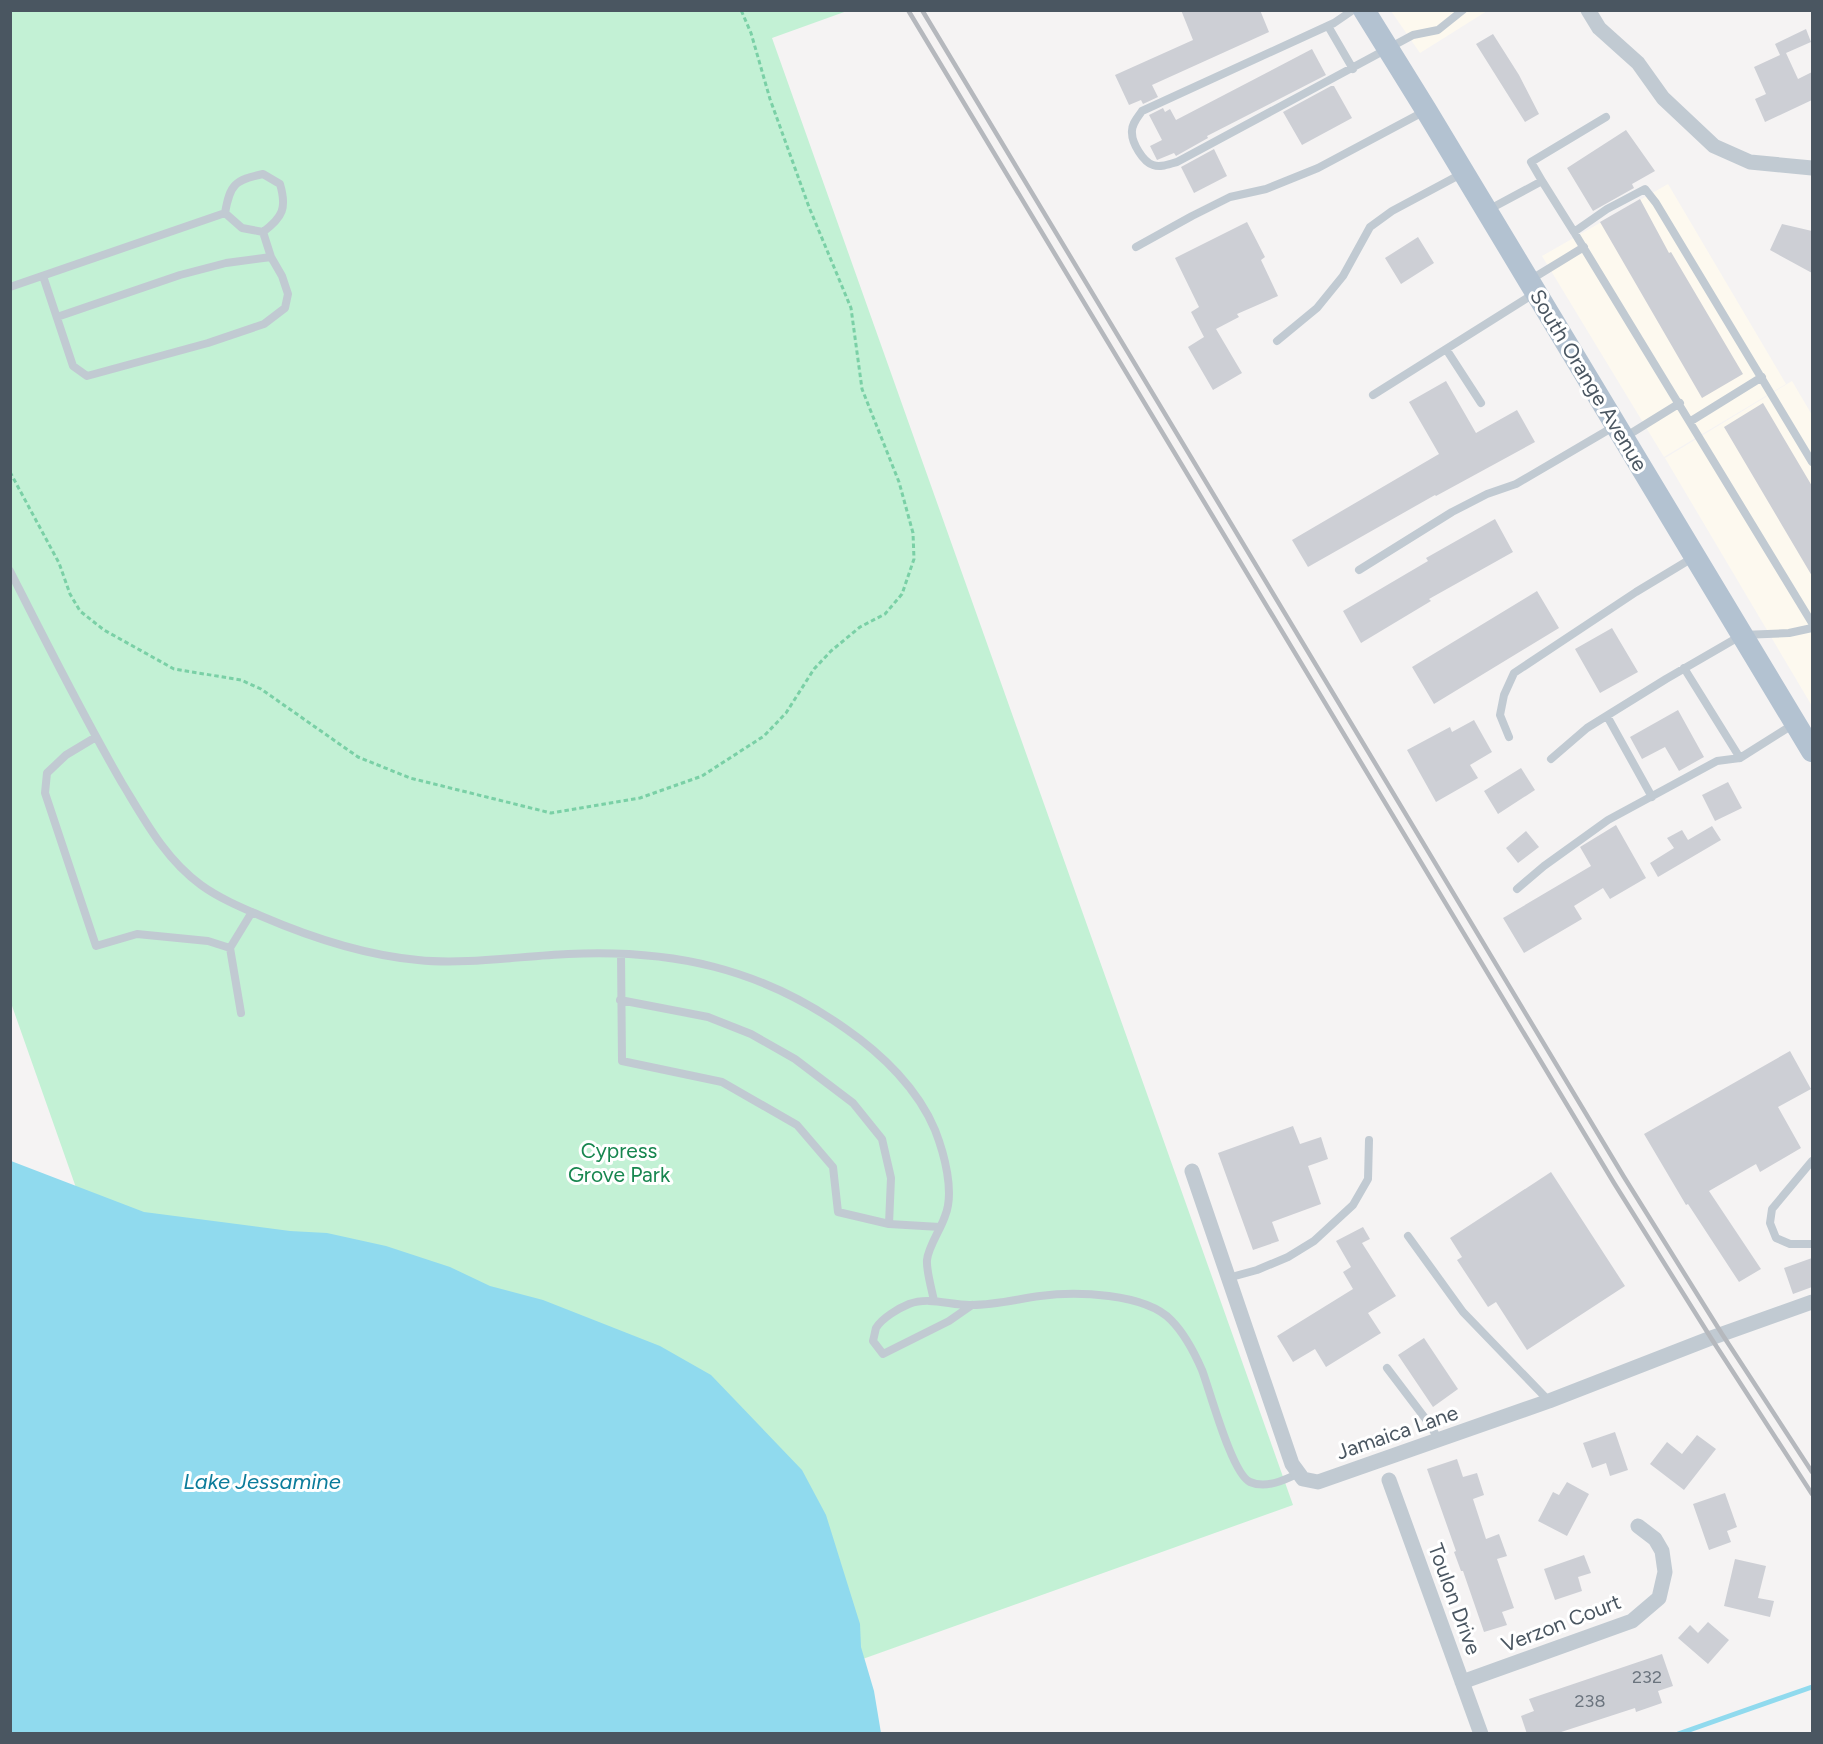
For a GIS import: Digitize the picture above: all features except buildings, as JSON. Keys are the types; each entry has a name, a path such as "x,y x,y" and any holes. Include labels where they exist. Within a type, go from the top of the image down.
{"main road":[{"name":"South Orange Avenue","path":"1364,10 1487,210 1812,752"}],"street":[{"path":"1588,10 1599,28 1638,63 1663,98 1714,146 1750,162 1812,168"},
{"path":"1192,1170 1292,1464 1299,1473"},
{"name":"Jamaica Lane","path":"1299,1473 1303,1479 1318,1482 1549,1401 1711,1338 1812,1302"},
{"name":"Toulon Drive","path":"1389,1480 1480,1734"},
{"name":"Verzon Court","path":"1462,1682 1632,1621 1659,1598 1665,1572 1662,1551 1655,1539 1638,1526"}],"lane":[{"path":"1353,10 1328,26 1142,111 1133,124 1132,134 1142,157 1150,165 1160,166 1177,162 1413,35 1438,30 1463,10"},
{"path":"1328,26 1353,69"},
{"path":"1136,247 1230,197 1266,189 1318,168 1426,110"},
{"path":"1606,117 1531,162 1691,421 1812,623"},
{"path":"1277,341 1317,308 1342,276 1370,227 1392,211 1464,173"},
{"path":"225,213 229,192 244,178 264,174 280,184 285,201 278,220 264,232"},
{"path":"1487,210 1542,181"},
{"path":"1574,232 1607,209 1645,189 1656,203 1812,462"},
{"path":"225,213 242,228 264,232"},
{"path":"10,287 225,213"},
{"path":"43,276 73,366 87,376 197,346 264,324 285,308 288,294 282,276 271,257 264,232"},
{"path":"1373,395 1446,349 1584,247"},
{"path":"57,317 180,275 226,263 271,257"},
{"path":"1446,349 1481,403"},
{"path":"1691,421 1762,377"},
{"path":"1359,570 1452,512 1487,494 1516,484 1680,404"},
{"path":"1509,737 1500,715 1504,695 1514,673 1695,556"},
{"path":"10,571 96,737 149,828 178,865 200,884 227,901 304,935 372,954 422,961 570,954 672,957 721,968 773,986 817,1009 862,1040 890,1066 917,1097 934,1128 943,1153 949,1184 947,1214 927,1260 934,1300"},
{"path":"1551,759 1587,728 1742,635 1789,633 1812,628"},
{"path":"1684,668 1740,758"},
{"path":"1607,716 1652,797"},
{"path":"1518,889 1544,866 1608,820 1717,761 1740,758 1795,723"},
{"path":"96,737 66,755 47,774 45,793 96,946 137,934 208,940 230,948"},
{"path":"241,1013 230,948 252,912"},
{"path":"621,954 622,1061 722,1082 797,1125 832,1167 838,1212 890,1224 940,1227"},
{"path":"620,1000 708,1017 751,1034 795,1059 853,1103 882,1139 891,1178 890,1224"},
{"path":"1228,1278 1257,1270 1288,1257 1314,1241 1353,1205 1368,1179 1369,1140"},
{"path":"1812,1161 1772,1209 1770,1223 1776,1238 1790,1244 1812,1244"},
{"path":"1408,1236 1463,1312 1549,1401"},
{"path":"972,1305 949,1321 883,1354 873,1341 877,1327 891,1314 910,1303 934,1300 972,1305 1078,1293 1116,1297 1143,1303 1168,1317 1183,1335 1201,1368 1227,1442 1242,1475 1251,1482 1265,1484 1281,1481 1299,1473"},
{"path":"1388,1368 1431,1426 1439,1441"}],"path":[{"path":"10,472 59,563 70,594 80,611 104,630 174,669 241,680 261,689 358,757 410,778 551,813 640,798 702,776 764,736 786,713 814,669 831,651 860,627 885,614 902,594 914,559 914,533 898,482 862,389 850,309 801,186 770,99 751,33 741,10"}],"shaded area":[{"path":"1391,11 1487,11 1420,53"},
{"path":"1668,184 1786,384 1664,457 1542,256"},
{"path":"1792,381 1812,415 1812,706 1665,458"}],"green space":[{"name":"Cypress Grove Park","path":"10,11 847,11 772,38 1293,1505 656,1733 268,1733 11,1003"}],"water":[{"name":"Lake Jessamine","path":"11,1161 144,1212 290,1231 327,1233 386,1246 450,1267 490,1286 543,1300 660,1346 711,1375 802,1470 826,1515 860,1624 861,1647 874,1691 881,1733 11,1733"}],"waterway":[{"path":"1678,1734 1812,1687"}],"railway":[{"path":"908,10 1614,1183 1812,1494"},
{"path":"922,10 1624,1177 1812,1472"}]}
